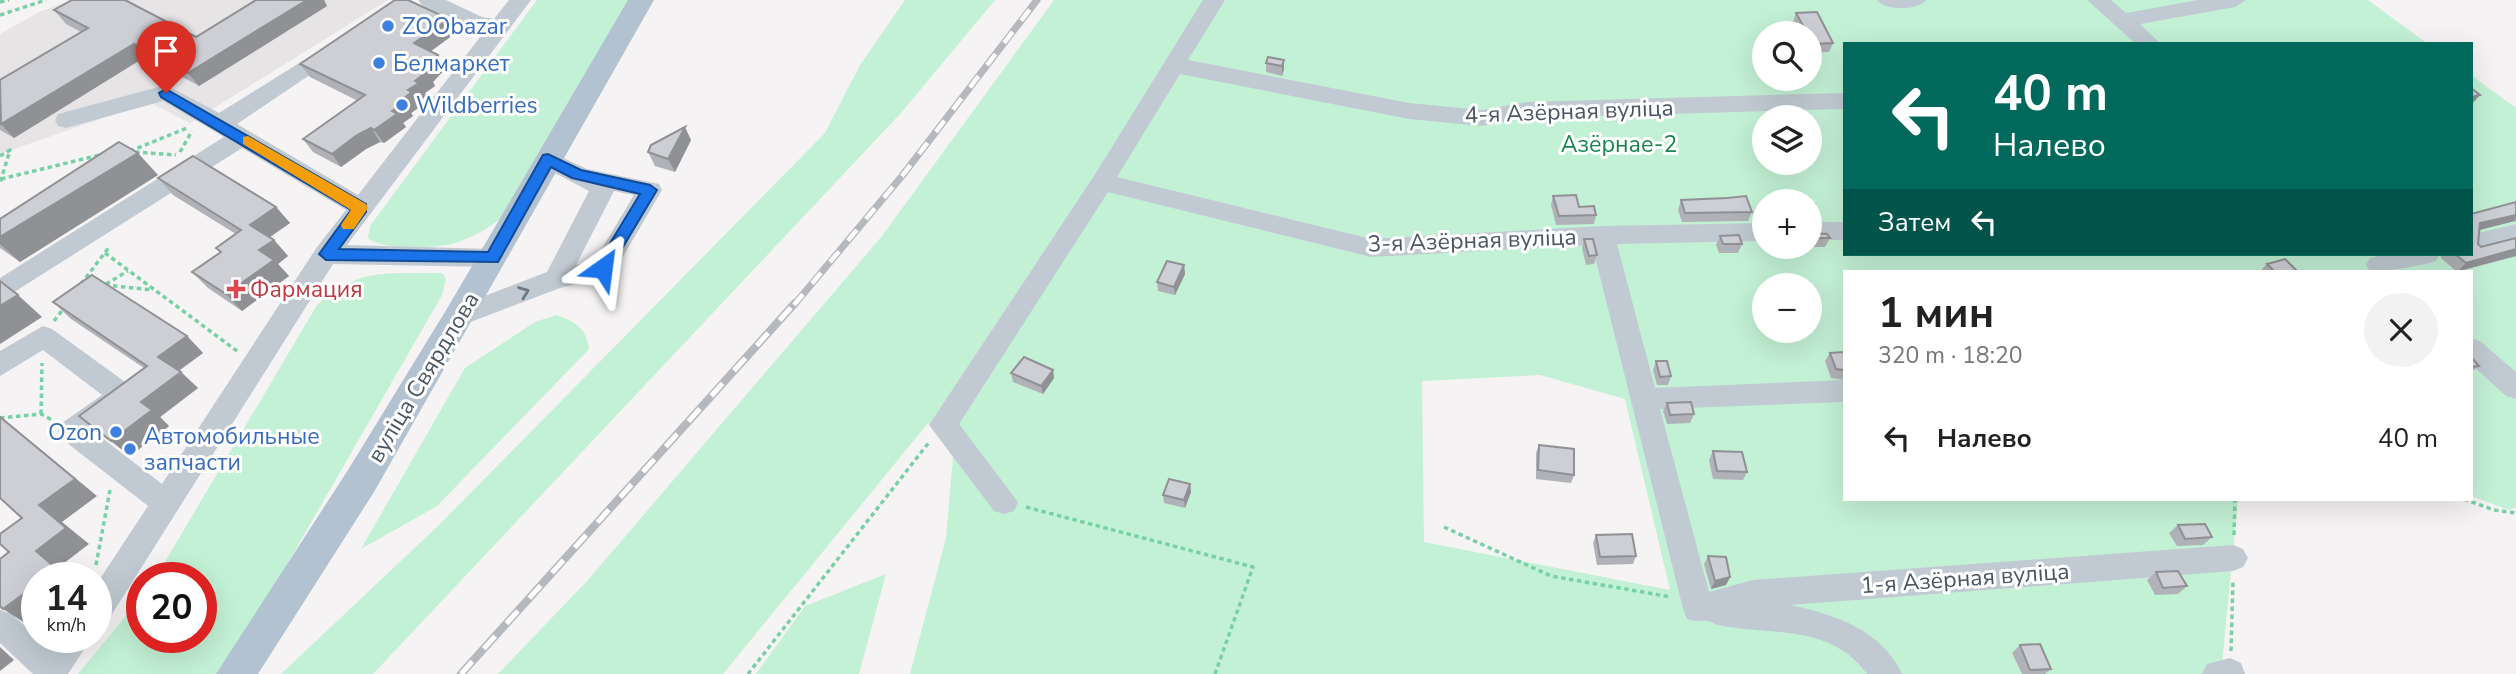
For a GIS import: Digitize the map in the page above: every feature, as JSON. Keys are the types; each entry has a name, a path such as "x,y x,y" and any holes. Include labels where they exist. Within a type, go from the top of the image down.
{"main road":[{"name":"вуліца Свярдлова","path":"236,674 361,481 460,316 641,0"}],"street":[{"path":"429,0 478,24 500,26"},
{"path":"112,588 326,254 520,0"},
{"path":"1004,502 943,425 1102,182 1214,0"},
{"path":"1888,0 1915,0"},
{"path":"2098,0 2148,42"},
{"path":"2125,20 2235,0"},
{"path":"220,124 352,36"},
{"name":"4-я Азёрная вуліца","path":"1173,65 1409,111 1482,118 1527,110 1843,101"},
{"path":"66,120 166,93 360,208"},
{"path":"0,291 241,137"},
{"path":"548,159 603,188 556,279"},
{"path":"460,316 556,279 603,268 650,190 577,174"},
{"name":"3-я Азёрная вуліца","path":"1102,182 1371,248 1602,235 1752,232"},
{"path":"1822,231 1843,231"},
{"path":"2473,244 2516,233"},
{"path":"1602,235 1698,609 1746,612 1815,625 1852,640 1878,661 1886,674"},
{"path":"326,254 493,258"},
{"path":"2377,263 2416,256"},
{"path":"0,365 43,336 122,394 72,431 167,504"},
{"path":"2473,350 2516,388"},
{"path":"1646,399 1843,391"},
{"name":"1-я Азёрная вуліца","path":"1698,609 1754,594 2233,558"},
{"path":"0,624 51,672 65,653"}],"path":[{"path":"0,2 9,0"},
{"path":"0,15 46,0"},
{"path":"174,164 178,155 196,124 130,152 154,153 178,155 185,156"},
{"path":"0,156 10,150 1,181"},
{"path":"1,181 117,151"},
{"path":"84,237 239,352"},
{"path":"105,285 128,271"},
{"path":"80,286 105,285 155,290"},
{"path":"41,414 43,336"},
{"path":"0,418 41,414 72,431"},
{"path":"748,674 943,425"},
{"path":"96,562 116,464"},
{"path":"2224,673 2235,501"},
{"path":"2469,501 2494,510 2516,513"},
{"path":"1004,502 1253,567 1215,674"},
{"path":"1444,527 1551,576 1676,598 1698,609"}],"shaded area":[{"path":"71,0 388,0 190,123 149,102 0,154 0,34 39,12"}],"green space":[{"path":"537,0 632,0 509,211 479,233 450,244 398,247 368,238 370,226"},
{"path":"905,0 995,0 900,114 373,674 281,674 439,525 825,133 860,65"},
{"name":"Азёрнае-2","path":"1054,0 2368,0 2425,42 1843,42 1843,256 2473,256 2473,76 2516,108 2516,507 2509,510 2473,497 2473,270 1843,270 1843,501 2238,501 2221,674 910,674 946,538 954,445 928,423 723,674 498,674 588,580 882,236","holes":["1540,375 1625,399 1670,590 1424,542 1422,381"]},
{"path":"390,273 442,273 446,279 442,295 248,632 221,674 78,674 95,653 112,653 112,633 126,616 126,653 217,653 217,562 165,562 317,305 347,284 361,278"},
{"path":"556,315 569,320 583,331 589,349 437,506 361,549 465,368 535,322"},
{"path":"886,574 859,674 756,674 805,606"}],"building":[{"path":"72,0 125,0 196,37 256,0 307,0 188,73 134,44 1,124 0,80 88,28 54,10"},
{"path":"395,0 408,0 449,19 414,43 438,55 422,70 426,72 415,81 419,83 408,90 412,92 400,101 404,103 392,111 397,114 374,130 371,128 357,135 332,154 303,139 365,95 300,64"},
{"path":"1817,12 1822,21 1800,21 1796,13"},
{"path":"1822,22 1833,43 1822,44"},
{"path":"1268,57 1284,60 1282,66 1266,63"},
{"path":"685,127 668,159 648,152 651,145"},
{"path":"119,142 138,153 0,237 0,219"},
{"path":"193,156 276,207 250,225 274,240 259,250 274,260 226,294 192,272 221,252 216,248 241,230 158,178"},
{"path":"1576,195 1579,207 1594,206 1596,215 1559,216 1553,196"},
{"path":"1746,196 1752,212 1685,213 1681,200"},
{"path":"2516,202 2516,215 2480,223 2478,244 2481,247 2516,238 2516,249 2466,263 2457,256 2473,256 2473,213"},
{"path":"1739,235 1742,244 1723,244 1720,236"},
{"path":"1584,239 1593,239 1597,255 1589,256"},
{"path":"2285,259 2296,270 2273,270 2267,264"},
{"path":"1167,261 1184,265 1174,287 1157,282"},
{"path":"92,275 187,336 158,357 181,372 141,402 152,410 111,441 79,416 147,366 53,302"},
{"path":"0,281 18,295 0,306"},
{"path":"1843,352 1843,370 1836,369 1830,353"},
{"path":"1024,357 1053,370 1041,386 1011,373"},
{"path":"1656,361 1667,361 1671,376 1660,377"},
{"path":"1691,402 1694,414 1670,415 1667,403"},
{"path":"0,417 75,479 39,505 66,528 36,551 49,562 21,562 21,596 3,609 0,606 0,559 9,552 0,544 0,534 22,518 0,498"},
{"path":"1539,445 1574,449 1574,475 1538,470"},
{"path":"1713,451 1742,452 1747,472 1717,471"},
{"path":"1169,479 1190,484 1184,500 1163,495"},
{"path":"2205,524 2212,537 2185,539 2178,525"},
{"path":"1632,534 1636,556 1600,557 1596,535"},
{"path":"1708,556 1726,557 1730,577 1715,581"},
{"path":"2178,571 2187,586 2163,588 2156,572"},
{"path":"2040,644 2051,669 2030,670 2020,645"}],"railway":[{"path":"794,305 902,176 1037,0"},
{"path":"461,674 795,303"}],"slow traffic":[{"path":"248,140 360,208 348,225"}],"place":[{"name":"ZOObazar","path":"388,26"},
{"name":"Белмаркет","path":"379,63"},
{"name":"Wildberries","path":"402,105"},
{"name":"Фармация","path":"236,289"},
{"name":"Ozon","path":"116,432"},
{"name":"Автомобильные запчасти","path":"130,449"}],"route":[{"path":"166,93 360,208 326,254 493,258 548,159 577,174 650,190 603,268"}]}
